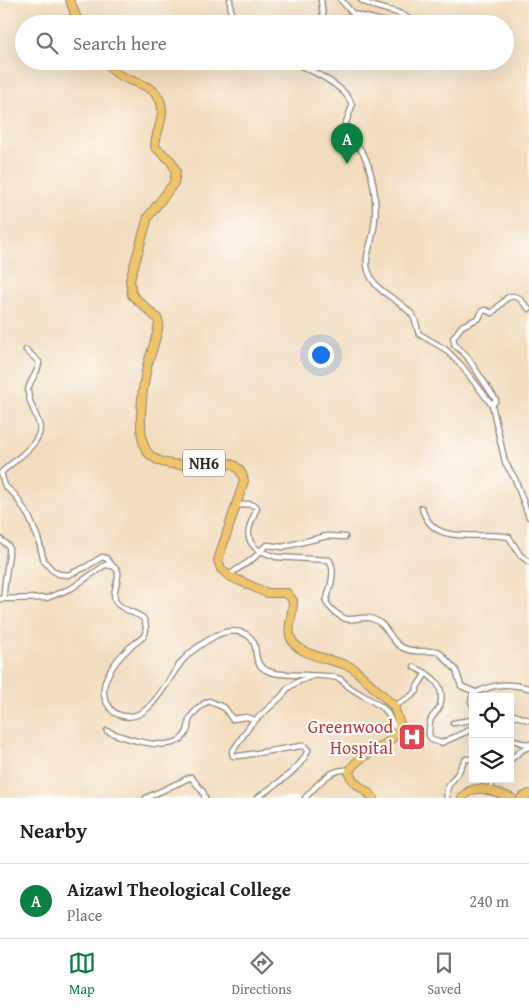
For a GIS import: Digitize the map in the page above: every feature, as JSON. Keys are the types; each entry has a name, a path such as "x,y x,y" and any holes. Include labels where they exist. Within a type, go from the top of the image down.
{"highway":[{"path":"70,0 75,15"},
{"name":"NH6","path":"115,70 120,75 148,86 159,98 162,112 155,147 171,161 176,171 174,183 148,217 130,280 132,295 157,318 159,323 148,366 140,418 141,436 144,448 150,455 170,465 193,465 218,461 231,463 242,473 244,481 218,560 221,569 229,576"},
{"path":"229,576 267,593 287,592 294,601 290,636 297,647 353,668 394,706 400,726 393,739 358,761 350,770 350,776 353,781 360,788 369,792 373,798"},
{"path":"462,798 473,789 490,790 512,798"},
{"path":"520,798 529,794"}],"street":[{"path":"230,0 231,15"},
{"path":"321,0 323,15"},
{"path":"341,0 353,14 357,15"},
{"path":"361,0 373,7 385,8 402,15"},
{"path":"307,70 338,86 352,103 345,125 365,156 374,193 376,216 372,240 369,244 367,267 372,280 413,316 419,334 440,345 456,360 492,405 506,462 529,517"},
{"path":"492,405 496,400 492,393 466,356 455,345 453,338 462,326 479,318 482,311 485,310 491,314 507,298 513,296 519,298 529,309"},
{"path":"26,350 37,359 39,365 30,383 28,392 40,424 40,432 22,456 1,474 3,482 29,517 38,538 44,561 56,573 68,576 102,557 106,558 116,569 119,576 114,593 116,602 121,607 143,618 146,628 144,636 127,650 110,669 106,680 104,699 111,710 116,714 132,716 147,710 184,658 218,634 226,631 240,631 250,638 254,644 256,660 260,666 278,674 342,680 365,698 385,710 397,732"},
{"path":"236,506 248,504 256,506 257,508 248,531 252,545 260,551 276,557 328,560 332,564 326,602 332,610 346,619 365,617 376,620 386,628 395,641 403,648 417,651 438,651 456,670 461,686 475,692 489,686 510,684 529,688"},
{"path":"422,508 424,516 431,525 448,534 509,537 520,555 529,562"},
{"path":"229,576 256,557 267,546 282,547 327,536 345,537"},
{"path":"0,539 9,548 10,552 1,597 12,599 47,598 61,594 105,565 112,565"},
{"path":"414,667 426,673 436,682 442,694 440,706 431,720 429,735 432,740 441,743 469,730"},
{"path":"394,706 417,691 417,687 426,673"},
{"path":"257,798 294,769 308,750 301,746 266,753 233,756 232,752 255,720 282,696 286,689 297,682 314,676"},
{"path":"106,731 147,744 177,741 186,734 190,719 209,700 225,708 232,719 246,717 255,720"},
{"path":"514,715 529,720"},
{"path":"453,724 469,720"},
{"path":"514,740 529,746"},
{"path":"514,757 529,746"},
{"path":"447,798 446,788 462,764 466,759 469,759"},
{"path":"305,798 324,778 338,771 350,770"},
{"path":"146,798 191,776 203,792 205,798"},
{"path":"490,790 493,783"}],"place":[{"name":"Aizawl Theological College","path":"347,164"},
{"name":"Greenwood Hospital","path":"412,737"}]}
